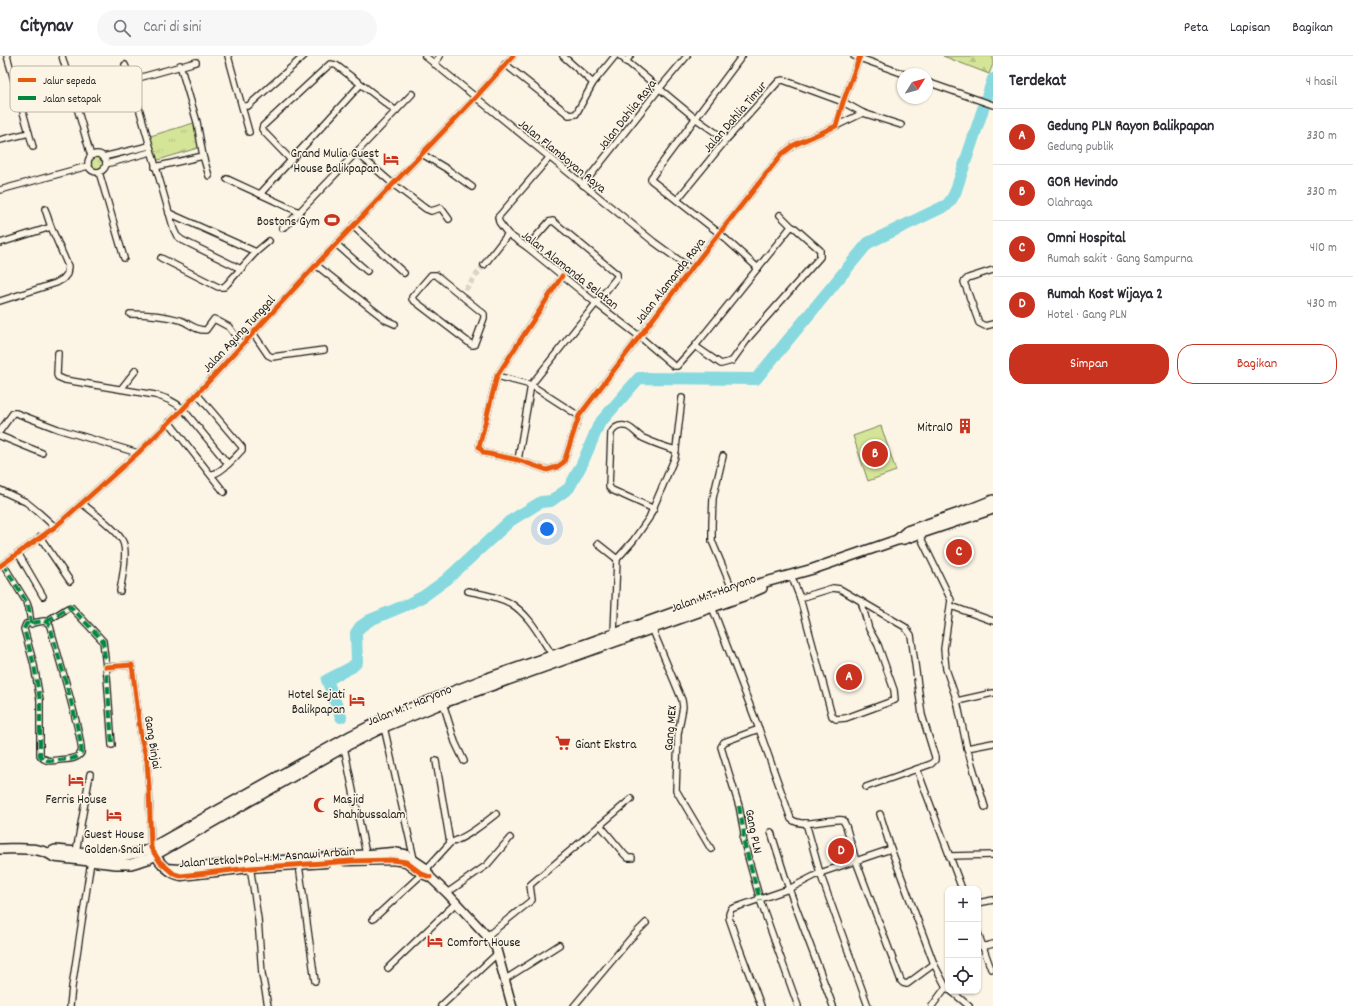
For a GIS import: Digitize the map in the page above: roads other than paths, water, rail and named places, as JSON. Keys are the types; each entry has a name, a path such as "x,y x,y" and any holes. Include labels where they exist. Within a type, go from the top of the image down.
{"main road":[{"name":"Jalan M.T. Haryono","path":"897,540 907,531 993,500"},
{"name":"Jalan M.T. Haryono","path":"0,849 31,850 50,853 54,857 91,861 125,864 136,862 198,830 347,743 388,717 440,696 733,591 813,570 897,540 993,509"},
{"name":"Jalan M.T. Haryono","path":"347,743 443,703 746,595 791,575"},
{"name":"Jalan M.T. Haryono","path":"50,853 55,850 121,856 142,852 153,852"}],"street":[{"path":"7,56 10,66"},
{"path":"62,56 65,66"},
{"path":"228,56 249,132"},
{"path":"243,106 248,106 304,56"},
{"name":"Jalan Flamboyan Raya","path":"425,56 583,186 691,269"},
{"path":"434,64 440,56"},
{"name":"Jalan Agung Tunggal","path":"1,565 55,528 183,409 316,265 476,98 513,56"},
{"path":"563,56 593,83"},
{"path":"505,64 569,115 576,114 593,83 615,56"},
{"path":"620,56 695,118 726,140"},
{"path":"626,62 630,56"},
{"name":"Jalan Dahlia Raya","path":"583,186 659,89 687,56"},
{"path":"742,56 695,118 651,180 719,233 758,268"},
{"path":"854,56 897,71"},
{"path":"836,126 843,102 860,57"},
{"path":"142,77 196,62"},
{"path":"291,160 262,129 330,64 336,65 396,111"},
{"path":"180,66 197,122 203,156 209,176"},
{"name":"Jalan Dahlia Timur","path":"677,200 726,140 779,81 783,80 843,102"},
{"path":"260,194 361,84"},
{"path":"933,84 993,105"},
{"path":"282,228 287,225 412,94"},
{"path":"843,102 863,113 901,125"},
{"path":"23,112 33,147"},
{"path":"78,112 91,156"},
{"path":"140,112 155,167 177,236 182,240 240,269"},
{"name":"Jalan Alamanda Raya","path":"497,376 479,447 484,453 518,460 547,470 557,467 564,462 579,416 639,336 782,154 794,145 863,113"},
{"path":"0,140 29,133"},
{"path":"150,149 106,164 104,169 99,172 91,170 88,166 88,161 91,156 96,154 103,157 150,149"},
{"path":"356,152 393,184 428,211 443,208 449,219"},
{"path":"422,154 447,169 472,187"},
{"path":"155,167 203,156"},
{"path":"103,157 106,164"},
{"name":"Jalan Alamanda Selatan","path":"549,158 498,217 499,222 508,234 527,247 673,365 677,366 695,346"},
{"path":"0,190 88,166"},
{"path":"99,172 124,258"},
{"path":"227,179 299,212"},
{"path":"0,301 56,283 63,279 67,274 68,266 50,227 45,209"},
{"path":"169,213 256,252"},
{"path":"780,215 820,250 820,257 750,336 732,361 721,364 695,346 787,230 792,227"},
{"path":"518,460 531,385 596,304 616,278 617,274 553,221 549,222 527,247"},
{"path":"353,226 404,273"},
{"path":"0,243 50,227"},
{"path":"484,265 508,234"},
{"path":"160,258 218,287 224,287 269,240"},
{"path":"336,244 367,272"},
{"path":"316,265 386,320 395,324"},
{"path":"993,270 968,278 964,282 979,322 985,326 993,324"},
{"path":"434,275 460,295 485,316 474,345 466,341 412,298 429,277 434,275"},
{"path":"562,276 497,376 531,385 579,416"},
{"path":"460,295 465,290"},
{"path":"130,314 156,314 182,321 194,328 203,330 206,330 209,327 214,319 229,327 242,345"},
{"path":"253,333 268,355 272,357 324,350"},
{"path":"58,353 56,374 58,377 65,380 166,398 175,402 183,409 228,464"},
{"path":"121,389 136,370"},
{"path":"197,394 242,447 242,450 228,464 215,474 211,474"},
{"path":"614,633 618,559 634,541 649,518 675,457 682,398"},
{"path":"0,431 13,413 16,412 58,429 138,452"},
{"path":"169,422 224,492"},
{"path":"654,509 610,489 611,433 614,429 620,426 626,426 643,438 663,447 676,450"},
{"path":"0,436 42,453"},
{"path":"723,456 713,498 712,542 733,591"},
{"path":"0,490 26,502 37,510 55,528"},
{"path":"82,504 117,533 123,540 124,563 120,591"},
{"path":"919,534 951,600 944,649 946,669 957,701 967,748 985,807"},
{"path":"40,537 70,581"},
{"path":"598,544 618,559"},
{"path":"18,553 43,596"},
{"path":"1,565 27,603 31,624"},
{"path":"791,575 800,598 832,716 836,719 846,718 895,700 894,690 878,645 869,629 861,601"},
{"path":"800,598 836,588 840,589 905,627 911,635 922,715 935,757 933,763 866,787"},
{"path":"468,591 496,598 509,603 521,611 529,620 553,656"},
{"path":"951,606 993,621"},
{"path":"712,607 759,729 791,819 794,822 806,823 842,820 846,826 856,861 901,981 908,984 934,964"},
{"path":"46,621 50,626 78,729 82,750 80,755 74,758 50,761 42,759 40,755 40,700 34,665 24,626 46,621 68,608 74,610 103,641 112,744"},
{"name":"Gang MEX","path":"652,628 682,700 683,707 678,734 676,790 711,849"},
{"name":"Gang Binjai","path":"106,667 132,665 141,737 147,761 153,852"},
{"path":"957,701 993,693"},
{"path":"443,703 455,742 464,761"},
{"path":"384,727 414,859"},
{"name":"Gang PLN","path":"759,729 724,742 721,747 739,806 744,839 760,900 798,1006"},
{"path":"347,743 366,857"},
{"path":"967,748 993,743"},
{"path":"436,762 449,844"},
{"path":"916,769 961,886"},
{"path":"76,852 90,774"},
{"path":"487,936 530,902 533,897 530,885 630,799"},
{"path":"373,919 424,871 449,844 470,833 496,814"},
{"path":"880,814 891,849 934,964 945,984"},
{"path":"806,823 820,873 868,1006"},
{"path":"600,825 624,854 628,858 632,858"},
{"path":"771,832 789,889 833,1006"},
{"path":"447,893 487,865 510,838"},
{"path":"761,1006 739,947 729,914 731,909 789,889 820,873 891,849"},
{"name":"Jalan Letkol. Pol. H.M. Asnawi Arbain","path":"153,852 166,868 179,869 366,857 406,862 424,871"},
{"name":"Jalan Letkol. Pol. H.M. Asnawi Arbain","path":"250,865 300,865 366,857 392,852 402,853 414,859 487,936 498,953 512,1006"},
{"path":"949,856 993,855"},
{"path":"70,1006 91,861"},
{"path":"250,865 258,919 262,974 268,1006"},
{"path":"300,865 315,981"},
{"path":"981,902 993,900"},
{"path":"388,968 456,903"},
{"path":"575,1006 630,938 646,923"},
{"path":"981,944 991,969"},
{"path":"982,947 993,944"},
{"path":"504,980 560,945"},
{"path":"441,1006 498,953"},
{"path":"932,1006 945,990"},
{"path":"955,994 969,1006"}],"waterway":[{"path":"341,717 327,680 352,667 357,662 356,633 360,627 370,620 424,596 446,580 510,521 541,502 551,501 569,488 582,464 599,424 639,378 756,379 868,243 947,205 955,193 993,79"}],"tunnel":[{"path":"465,290 484,265"}],"place":[{"name":"Grand Mulia Guest House Balikpapan","path":"391,159"},
{"name":"Bostons Gym","path":"332,220"},
{"name":"Mitra10","path":"965,426"},
{"name":"GOR Hevindo","path":"875,454"},
{"name":"Omni Hospital","path":"959,552"},
{"name":"Gedung PLN Rayon Balikpapan","path":"849,677"},
{"name":"Hotel Sejati Balikpapan","path":"357,700"},
{"name":"Giant Ekstra","path":"563,743"},
{"name":"Ferris House","path":"76,780"},
{"name":"Masjid Shahibussalam","path":"321,805"},
{"name":"Guest House Golden Snail","path":"114,815"},
{"name":"Rumah Kost Wijaya 2","path":"841,851"},
{"name":"Comfort House","path":"435,941"}]}
